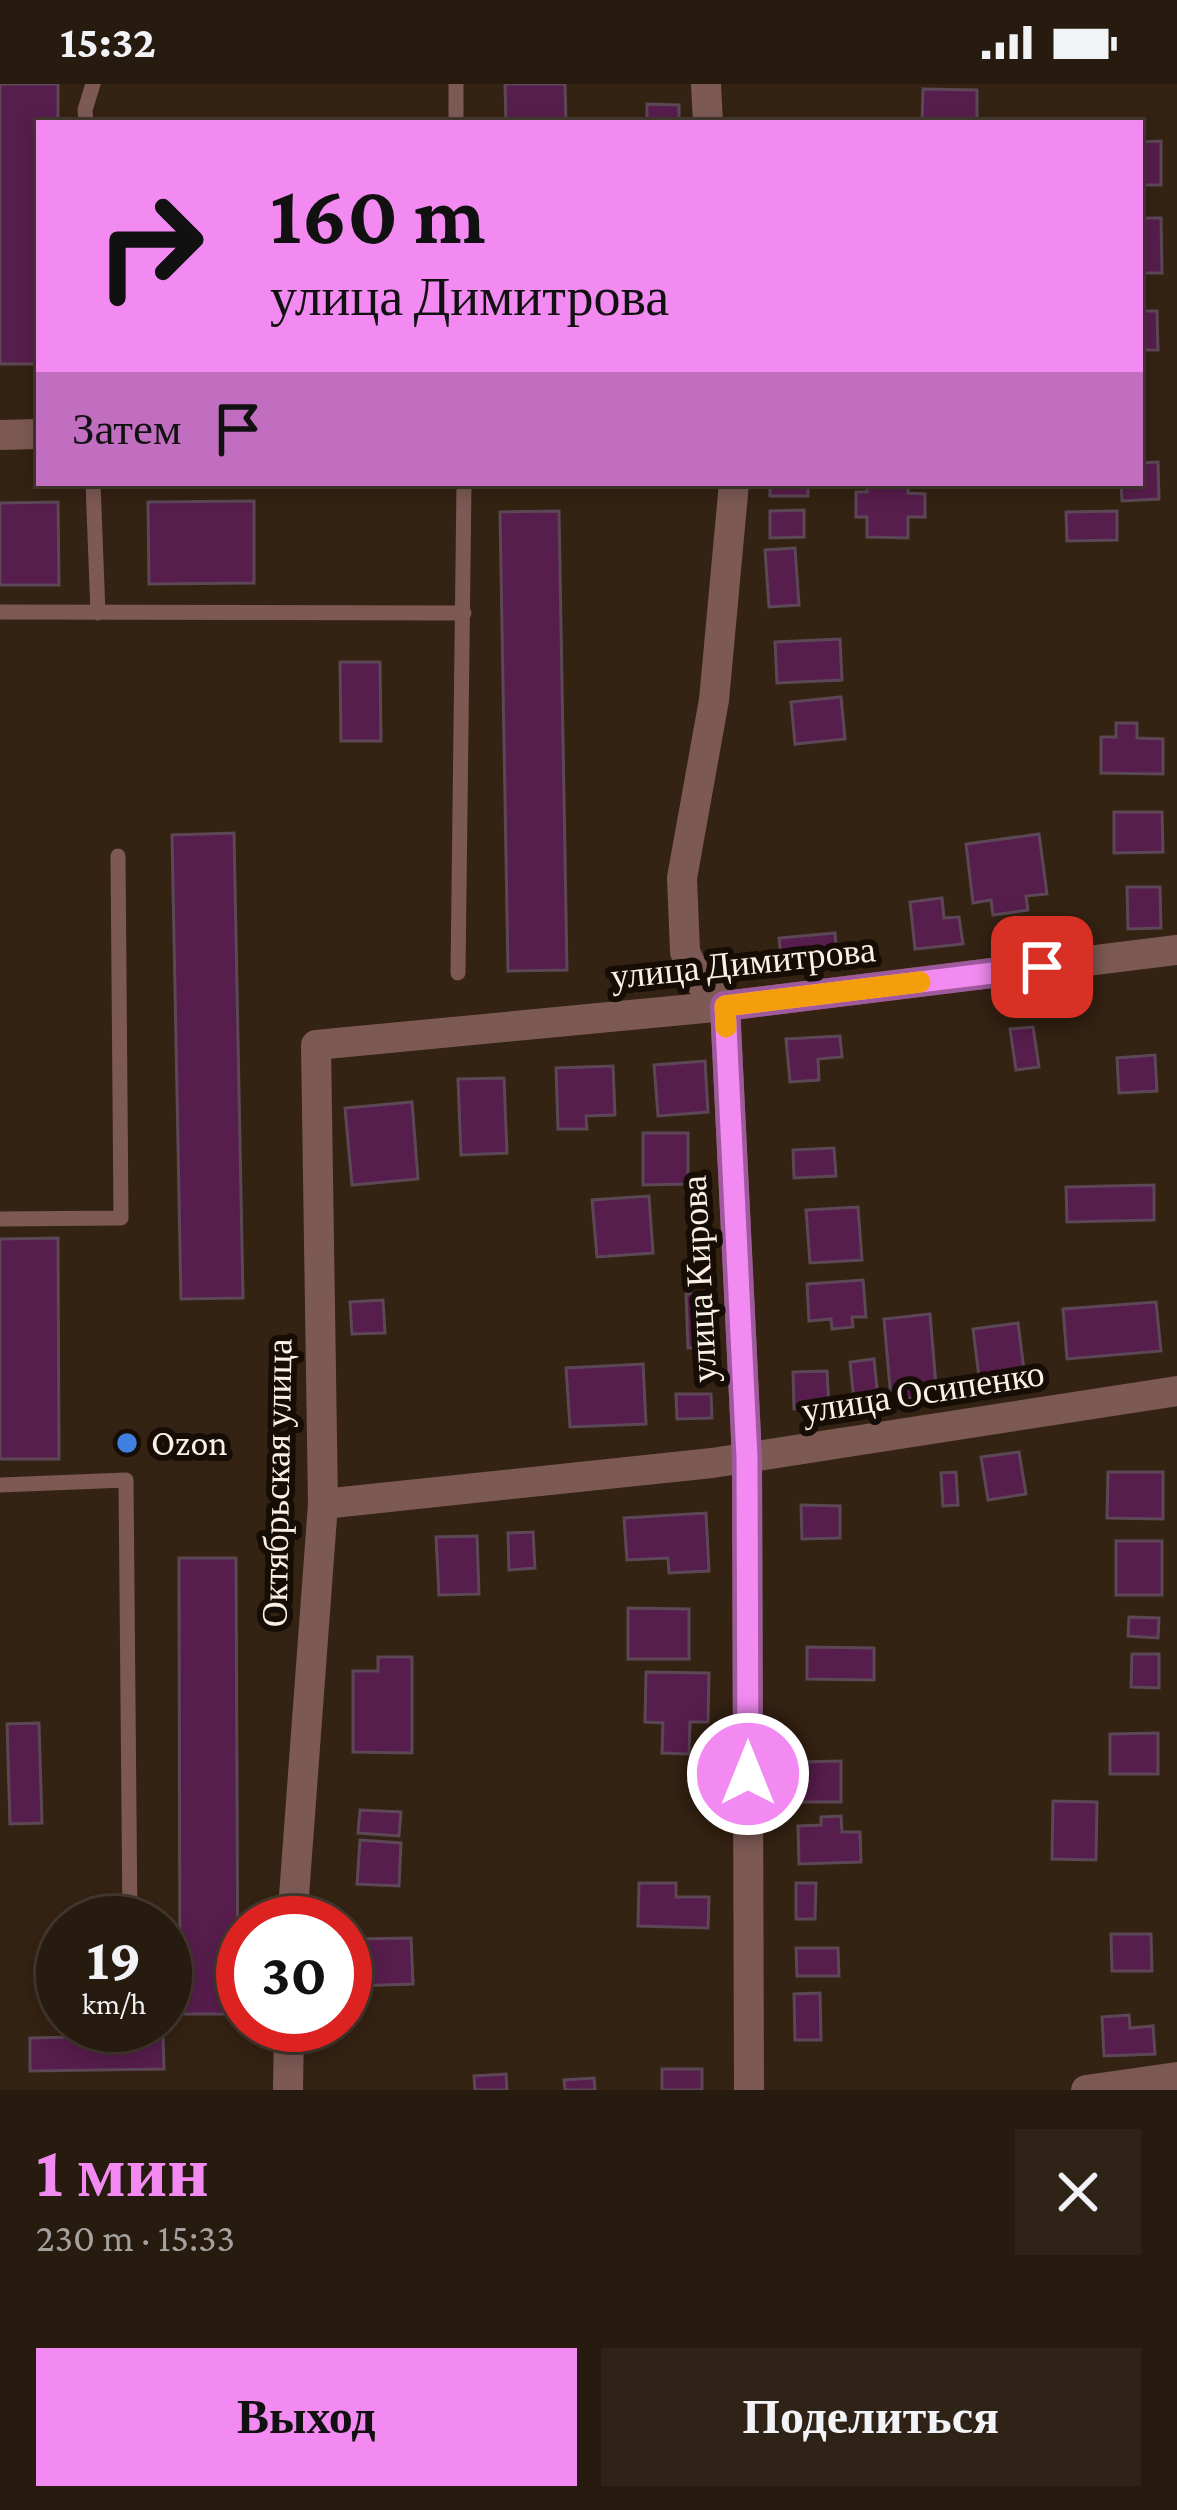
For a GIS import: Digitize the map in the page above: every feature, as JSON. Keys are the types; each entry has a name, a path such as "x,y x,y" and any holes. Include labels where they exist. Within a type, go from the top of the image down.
{"street":[{"path":"706,84 708,120"},
{"path":"0,435 36,434"},
{"path":"725,1006 699,982 685,952 682,878 714,700 734,486"},
{"name":"улица Димитрова","path":"316,1045 725,1006 1177,950"},
{"name":"улица Кирова","path":"725,1006 747,1458 749,2090"},
{"name":"Октябрьская улица","path":"294,1896 323,1504 316,1045"},
{"name":"улица Осипенко","path":"323,1504 747,1458 1177,1391"},
{"path":"288,2090 289,2052"},
{"path":"1086,2090 1177,2077"}],"lane":[{"path":"86,120 93,84"},
{"path":"455,84 457,120"},
{"path":"93,486 98,613"},
{"path":"458,973 464,486"},
{"path":"0,612 464,614"},
{"path":"0,1219 122,1218 118,856"},
{"path":"0,1485 126,1480 130,1896"}],"building":[{"path":"0,84 58,84 58,120 36,120 36,364 0,364"},
{"path":"505,84 565,84 566,120 506,120"},
{"path":"923,89 977,90 977,120 922,120"},
{"path":"647,104 679,105 679,120 647,120"},
{"path":"1161,141 1161,185 1143,185 1143,142"},
{"path":"1143,218 1161,218 1162,273 1143,273"},
{"path":"1143,311 1157,311 1158,350 1143,350"},
{"path":"1158,462 1159,499 1122,501 1121,486 1143,486 1143,463"},
{"path":"770,486 808,486 808,496 770,496"},
{"path":"867,486 908,486 908,493 925,494 925,517 908,517 908,538 867,537 867,517 856,517 856,492 867,492"},
{"path":"254,501 254,583 149,584 148,502"},
{"path":"58,502 59,585 0,585 0,503"},
{"path":"804,510 804,537 770,538 770,511"},
{"path":"559,511 567,970 508,971 500,512"},
{"path":"1117,511 1117,540 1067,541 1066,512"},
{"path":"795,548 799,605 769,607 765,550"},
{"path":"840,639 842,680 777,683 775,642"},
{"path":"340,662 380,662 381,741 341,741"},
{"path":"841,697 845,739 795,744 791,702"},
{"path":"1116,723 1137,723 1137,738 1163,739 1163,774 1101,773 1101,737 1116,737"},
{"path":"1114,812 1162,812 1163,852 1114,853"},
{"path":"234,833 243,1298 181,1299 172,835"},
{"path":"1039,834 1047,894 1026,896 1028,910 993,915 991,900 973,903 966,844"},
{"path":"1127,887 1160,887 1161,928 1128,929"},
{"path":"942,898 944,918 959,917 963,944 915,949 910,902"},
{"path":"835,933 837,962 782,967 779,938"},
{"path":"1033,1027 1039,1067 1016,1070 1010,1029"},
{"path":"840,1036 842,1057 818,1059 819,1080 790,1082 786,1039"},
{"path":"1155,1055 1157,1091 1119,1093 1117,1058"},
{"path":"705,1061 708,1112 658,1116 654,1065"},
{"path":"613,1066 615,1115 586,1116 587,1129 558,1129 556,1068"},
{"path":"504,1078 507,1153 461,1155 458,1079"},
{"path":"412,1102 418,1179 352,1185 345,1108"},
{"path":"643,1133 688,1133 688,1184 643,1185"},
{"path":"834,1148 836,1176 794,1178 793,1150"},
{"path":"1154,1185 1154,1220 1067,1222 1066,1187"},
{"path":"649,1196 653,1253 597,1257 592,1200"},
{"path":"858,1207 862,1260 810,1263 806,1210"},
{"path":"58,1238 59,1459 0,1459 0,1239"},
{"path":"863,1280 866,1317 852,1317 853,1327 832,1329 831,1319 809,1321 807,1284"},
{"path":"709,1293 711,1347 688,1348 686,1294"},
{"path":"383,1300 385,1333 352,1334 350,1302"},
{"path":"1156,1302 1161,1351 1067,1359 1063,1309"},
{"path":"930,1314 937,1397 891,1400 884,1319"},
{"path":"1018,1323 1024,1370 979,1377 973,1329"},
{"path":"874,1359 878,1398 854,1401 850,1362"},
{"path":"643,1364 646,1424 570,1427 566,1368"},
{"path":"827,1371 829,1408 794,1409 793,1372"},
{"path":"676,1394 711,1394 712,1418 677,1419"},
{"path":"1019,1452 1026,1494 988,1500 981,1457"},
{"path":"956,1472 958,1505 943,1506 941,1473"},
{"path":"1108,1472 1163,1472 1163,1519 1107,1518"},
{"path":"801,1505 840,1506 840,1538 802,1539"},
{"path":"706,1513 709,1571 669,1573 668,1558 627,1560 624,1518"},
{"path":"533,1532 535,1568 509,1570 508,1533"},
{"path":"477,1536 479,1594 439,1595 436,1537"},
{"path":"1116,1541 1162,1541 1162,1595 1116,1595"},
{"path":"179,1558 236,1558 237,1896 216,1896 216,2014 192,2014 192,1896 180,1896"},
{"path":"628,1608 689,1609 689,1659 628,1659"},
{"path":"1129,1617 1159,1618 1158,1638 1128,1636"},
{"path":"807,1647 874,1648 874,1680 807,1679"},
{"path":"1132,1654 1159,1654 1159,1688 1131,1687"},
{"path":"378,1657 412,1657 412,1753 353,1752 353,1671 378,1671"},
{"path":"646,1672 709,1673 708,1722 690,1722 689,1754 662,1753 663,1723 645,1722"},
{"path":"39,1723 42,1823 10,1824 7,1724"},
{"path":"1158,1733 1158,1774 1110,1774 1110,1734"},
{"path":"841,1761 841,1802 798,1802 798,1762"},
{"path":"1053,1801 1097,1802 1096,1860 1052,1859"},
{"path":"360,1810 401,1812 399,1836 358,1833"},
{"path":"841,1816 842,1832 860,1832 861,1862 799,1864 798,1826 821,1825 821,1817"},
{"path":"360,1840 401,1843 399,1886 357,1884"},
{"path":"639,1883 676,1883 676,1897 709,1897 708,1928 638,1926"},
{"path":"796,1883 816,1883 815,1919 796,1919"},
{"path":"1111,1934 1151,1934 1152,1971 1112,1971"},
{"path":"411,1938 413,1984 372,1985 372,1939"},
{"path":"796,1948 838,1948 839,1976 797,1976"},
{"path":"820,1993 821,2040 795,2040 794,1994"},
{"path":"1129,2015 1130,2028 1153,2026 1155,2054 1104,2056 1102,2017"},
{"path":"30,2038 36,2038 36,2052 164,2052 164,2069 30,2071"},
{"path":"662,2069 702,2069 702,2090 662,2090"},
{"path":"506,2074 507,2090 475,2090 474,2076"},
{"path":"594,2078 595,2090 565,2090 564,2080"}],"slow traffic":[{"path":"726,1027 725,1006 920,982"}],"place":[{"name":"Ozon","path":"127,1443"}],"route":[{"path":"748,1774 747,1458 725,1006 1042,967"}]}
